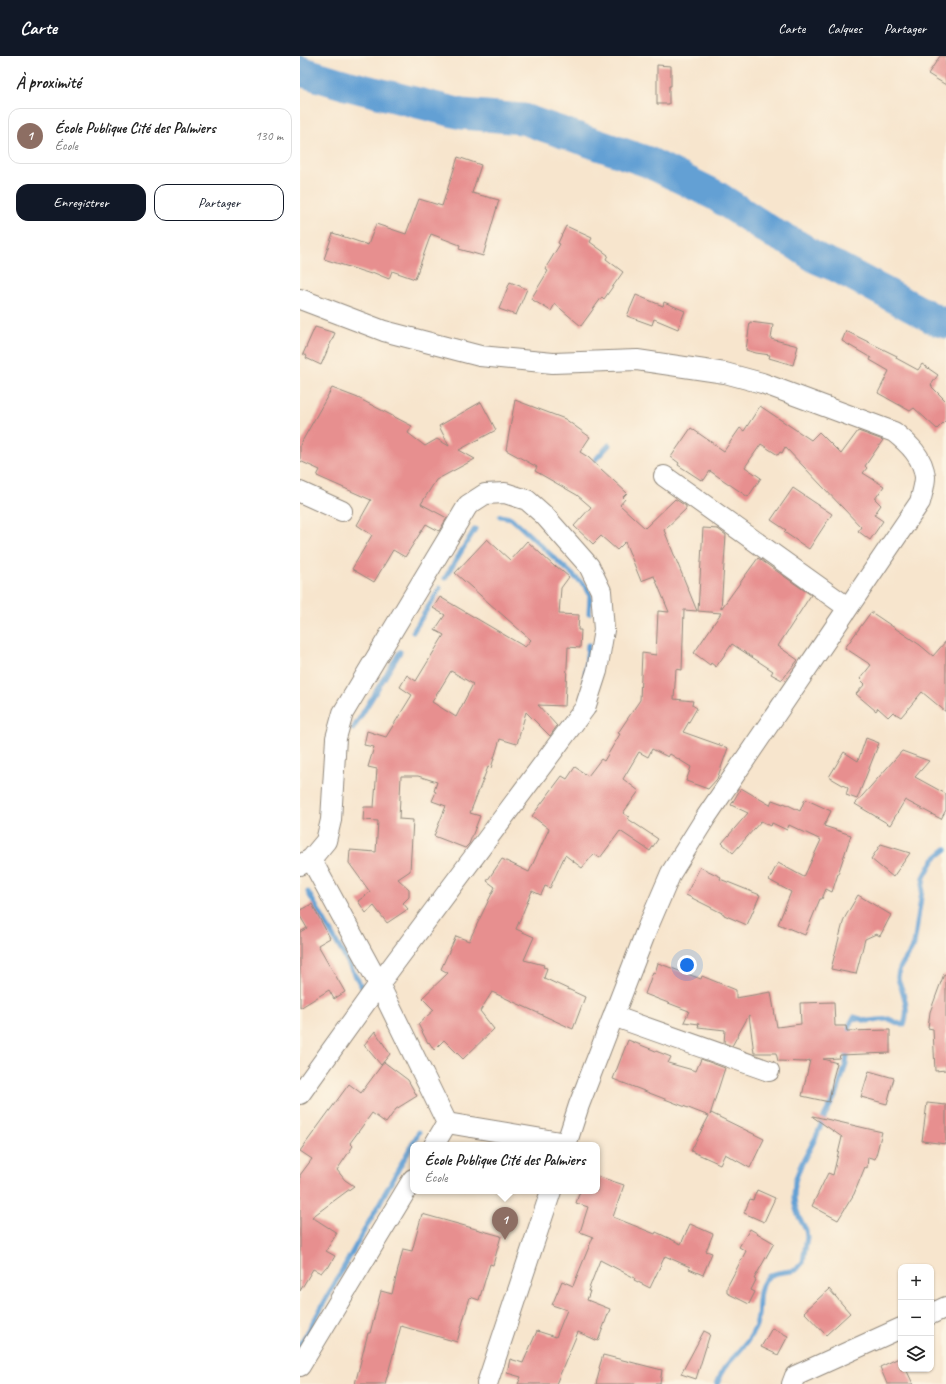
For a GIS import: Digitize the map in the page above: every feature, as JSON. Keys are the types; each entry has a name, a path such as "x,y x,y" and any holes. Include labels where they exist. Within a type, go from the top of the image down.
{"street":[{"path":"300,299 384,331 480,356 553,363 637,360 725,373 762,383 894,432 908,443 921,460 925,478 920,502 861,590 847,607 706,817 671,873 613,1016 567,1142"},
{"path":"664,476 847,607"},
{"path":"300,492 342,511"},
{"path":"300,1094 378,984 585,708 597,671 604,630 601,591 589,566 544,515 526,500 505,493 485,494 468,504 343,713 336,738 332,820 326,841 305,862 378,984 447,1123"},
{"path":"613,1016 769,1071"},
{"path":"447,1123 555,1142"},
{"path":"436,1142 447,1123"},
{"path":"300,1366 410,1184"},
{"path":"487,1384 550,1194"},
{"path":"934,1313 946,1307"},
{"path":"792,1384 795,1376 898,1329"}],"building":[{"path":"940,56 946,56 946,85 928,74"},
{"path":"657,65 671,66 669,104 657,104"},
{"path":"458,157 481,165 472,193 499,200 483,256 459,249 460,245 431,234 415,279 392,271 389,279 372,272 371,274 324,259 333,233 368,245 376,224 406,234 419,199 442,206"},
{"path":"566,226 592,238 590,242 608,255 606,259 623,272 604,299 602,297 581,326 555,304 551,311 531,299 548,271 545,269 560,244 558,243"},
{"path":"510,282 527,289 516,315 499,309"},
{"path":"636,295 663,306 664,302 685,311 678,329 654,319 652,325 627,316"},
{"path":"750,322 773,325 771,339 798,346 793,365 769,358 770,355 746,350"},
{"path":"315,327 335,333 321,365 306,358 307,356 303,354"},
{"path":"846,331 897,356 896,358 918,370 922,364 938,375 931,385 946,401 946,420 937,429 914,408 910,411 878,393 889,371 870,360 871,358 842,341"},
{"path":"332,388 358,398 412,426 408,433 425,446 437,439 449,446 439,426 481,402 496,430 459,450 475,459 436,480 421,504 447,518 439,531 426,524 405,557 393,550 374,582 352,569 372,535 357,525 371,500 317,476 320,470 300,461 300,445"},
{"path":"515,400 565,419 590,437 580,452 588,457 627,493 623,497 625,499 620,505 645,528 675,499 686,506 686,509 664,530 697,611 684,610 682,670 676,669 674,699 693,701 692,705 697,708 683,732 728,748 717,779 708,789 686,781 691,767 670,754 668,757 652,749 648,757 639,752 623,779 639,791 623,813 629,817 628,819 658,839 650,851 620,831 600,858 594,854 582,868 565,855 550,888 545,886 541,895 532,891 516,929 534,937 524,960 544,965 543,967 547,968 544,978 585,997 573,1029 492,992 480,1011 494,1029 463,1059 444,1040 434,1050 429,1042 428,1043 418,1024 434,1010 422,998 448,973 441,969 456,936 469,941 495,887 487,881 502,859 529,872 549,829 532,816 562,776 567,779 575,767 588,776 601,759 604,761 620,734 618,733 640,700 642,653 656,655 658,611 669,612 654,576 641,581 625,542 617,550 601,536 593,544 574,526 591,507 577,495 535,471 537,467 506,450"},
{"path":"760,406 811,440 819,432 841,454 858,431 883,440 865,466 867,468 863,473 884,486 875,499 881,505 874,515 883,521 870,540 858,531 861,527 785,447 782,453 780,452 778,455 761,444 745,467 761,478 748,497 710,471 704,480 701,480 678,465 679,463 671,457 691,428 724,451 740,428 744,431"},
{"path":"793,488 832,514 809,549 784,532 786,530 771,520"},
{"path":"703,528 718,529 726,535 721,609 758,558 811,595 778,646 798,660 782,680 771,674 773,671 732,644 716,667 711,663 710,665 694,653 721,613 698,611"},
{"path":"487,539 510,560 527,541 555,567 556,566 569,577 561,588 559,614 579,615 578,630 581,630 580,648 568,647 565,706 538,705 557,726 550,736 526,712 517,744 500,739 491,768 488,767 470,813 480,816 469,844 465,848 434,836 446,806 432,801 436,792 434,791 437,782 418,776 401,776 399,819 413,820 410,871 398,879 409,889 409,897 403,903 408,909 387,923 374,906 366,913 358,901 370,892 349,863 350,850 376,852 378,821 363,820 364,807 374,807 377,769 368,767 374,747 364,745 367,731 386,737 412,695 400,687 407,675 416,681 444,635 435,630 445,615 433,608 440,597 525,647 531,640 455,573","holes":["451,671 473,684 456,717 432,702"]},
{"path":"871,612 920,645 933,656 946,641 946,712 922,692 901,717 893,712 888,717 878,708 876,711 856,694 865,684 860,679 871,665 845,648"},
{"path":"866,738 879,743 857,799 846,795 848,788 829,777 844,752 858,761"},
{"path":"902,751 929,761 915,777 946,794 946,810 941,819 905,800 890,825 855,804"},
{"path":"741,788 770,805 772,800 783,804 784,803 800,811 805,799 831,811 824,826 851,835 832,892 826,889 822,899 820,899 805,935 778,924 791,892 769,880 778,863 804,877 821,840 789,825 787,830 772,823 771,826 761,821 733,853 722,843 748,813 731,805"},
{"path":"881,844 910,853 893,877 871,859"},
{"path":"700,867 721,877 720,879 760,895 747,925 686,895"},
{"path":"858,895 891,915 880,936 876,934 865,939 856,974 831,969 844,919"},
{"path":"312,904 330,938 318,945 345,992 334,999 329,990 300,1008 300,932 307,928 300,916 300,910"},
{"path":"658,963 701,979 702,976 736,990 736,998 771,992 777,1027 801,1024 800,1003 834,1002 835,1026 846,1026 847,1031 890,1030 890,1053 840,1055 839,1058 823,1059 837,1063 829,1102 802,1096 810,1060 806,1062 778,1061 776,1053 754,1053 749,1015 732,1046 724,1043 725,1030 698,1027 699,1024 684,1022 689,1011 645,994"},
{"path":"944,974 946,975 946,1070 935,1071 933,1029 928,1028 930,1012"},
{"path":"375,1031 390,1054 381,1065 364,1045"},
{"path":"628,1040 671,1057 668,1063 696,1071 701,1059 725,1068 710,1115 711,1113 764,1139 750,1168 725,1154 720,1164 691,1151 709,1116 613,1079"},
{"path":"384,1062 408,1080 417,1096 396,1109 386,1123 372,1113 350,1143 353,1146 337,1170 345,1180 354,1186 312,1217 337,1233 326,1251 335,1256 328,1268 326,1267 321,1273 313,1269 300,1291 300,1175 312,1159 300,1151 349,1084 361,1093"},
{"path":"869,1071 894,1078 887,1104 861,1097"},
{"path":"927,1103 946,1105 946,1144 922,1141"},
{"path":"813,1116 882,1132 875,1159 868,1157 867,1168 865,1167 854,1194 838,1220 812,1206 828,1173 833,1175 842,1137"},
{"path":"600,1177 624,1185 613,1217 655,1234 656,1232 681,1244 690,1224 713,1234 706,1251 712,1253 703,1275 689,1269 690,1267 665,1256 650,1288 634,1280 635,1278 600,1260 588,1291 590,1291 587,1300 610,1309 598,1341 578,1332 556,1384 518,1384 521,1377 507,1373 510,1359 523,1363 537,1331 556,1337 567,1310 552,1305 562,1281 573,1286 593,1237 580,1232 588,1207 576,1203 579,1194 600,1194"},
{"path":"757,1190 775,1198 764,1222 744,1213 750,1199 753,1200"},
{"path":"422,1214 501,1236 493,1265 490,1264 479,1300 470,1297 457,1342 401,1326 385,1384 355,1384 368,1333 370,1333 381,1291 392,1294 403,1249 412,1251"},
{"path":"750,1229 774,1243 754,1279 756,1280 751,1290 755,1292 749,1304 727,1293 727,1287 746,1251 739,1247"},
{"path":"829,1289 850,1313 826,1335 804,1312"},
{"path":"772,1328 788,1336 778,1355 761,1347"},
{"path":"704,1331 710,1334 696,1379 681,1374"},
{"path":"603,1355 662,1370 660,1384 596,1384"},
{"path":"898,1358 898,1372 907,1372 913,1384 887,1384 880,1367"}],"waterway":[{"path":"300,71 346,85 462,114 523,119 648,162 715,195 775,234 797,245 818,259 837,267 938,321 946,323"},
{"path":"596,459 609,445"},
{"path":"500,516 511,518 586,587 590,595 589,613"},
{"path":"445,578 475,529"},
{"path":"413,632 440,588"},
{"path":"585,680 588,645"},
{"path":"353,729 400,652"},
{"path":"848,1037 850,1024 854,1017 867,1021 889,1019 902,1025 904,1024 906,1017 906,1004 903,991 898,980 898,974 901,966 914,945 924,877 934,859 946,849"},
{"path":"308,892 364,991 362,994"},
{"path":"717,1384 724,1369 745,1344 755,1328 758,1316 760,1291 765,1280 771,1275 796,1270 803,1262 807,1237 806,1230 795,1205 795,1181 801,1165 837,1093 846,1064 848,1049"},
{"path":"413,1142 419,1132"},
{"path":"300,1346 410,1148"}],"place":[{"name":"École Publique Cité des Palmiers","path":"505,1240"}]}
